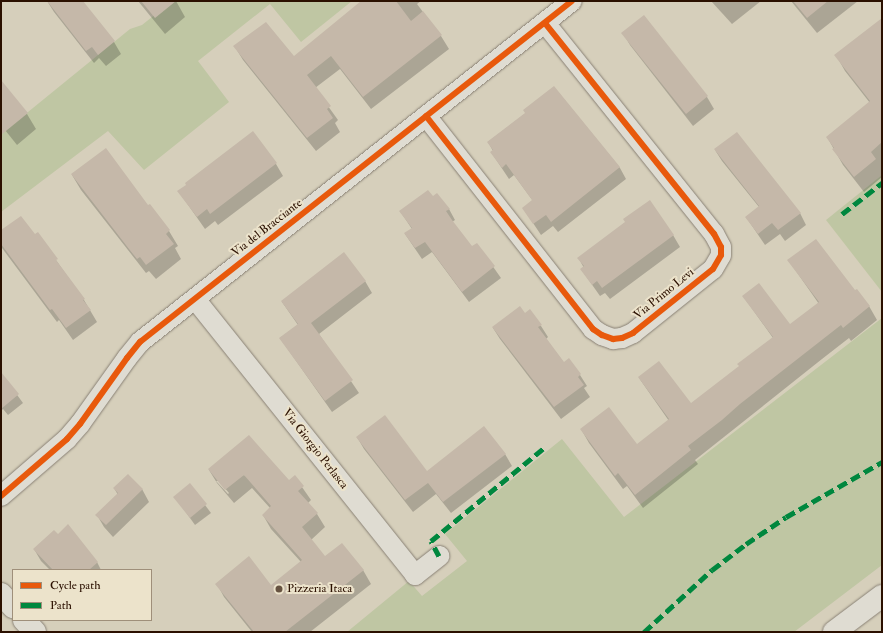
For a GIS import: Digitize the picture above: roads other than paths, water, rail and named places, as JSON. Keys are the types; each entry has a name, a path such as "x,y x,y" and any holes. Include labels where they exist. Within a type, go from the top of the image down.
{"street":[{"name":"Via del Bracciante","path":"1,496 68,439 140,342 572,1"},
{"name":"Via Primo Levi","path":"426,116 593,329 602,335 613,339 622,338 633,333 713,268 721,255 721,247 714,234 545,23"},
{"name":"Via Giorgio Perlasca","path":"195,299 415,575 439,556"},
{"path":"1,594 12,606"},
{"path":"834,632 882,596"},
{"path":"25,621 35,632"}],"place":[{"name":"Pizzeria Itaca","path":"279,589"}]}
